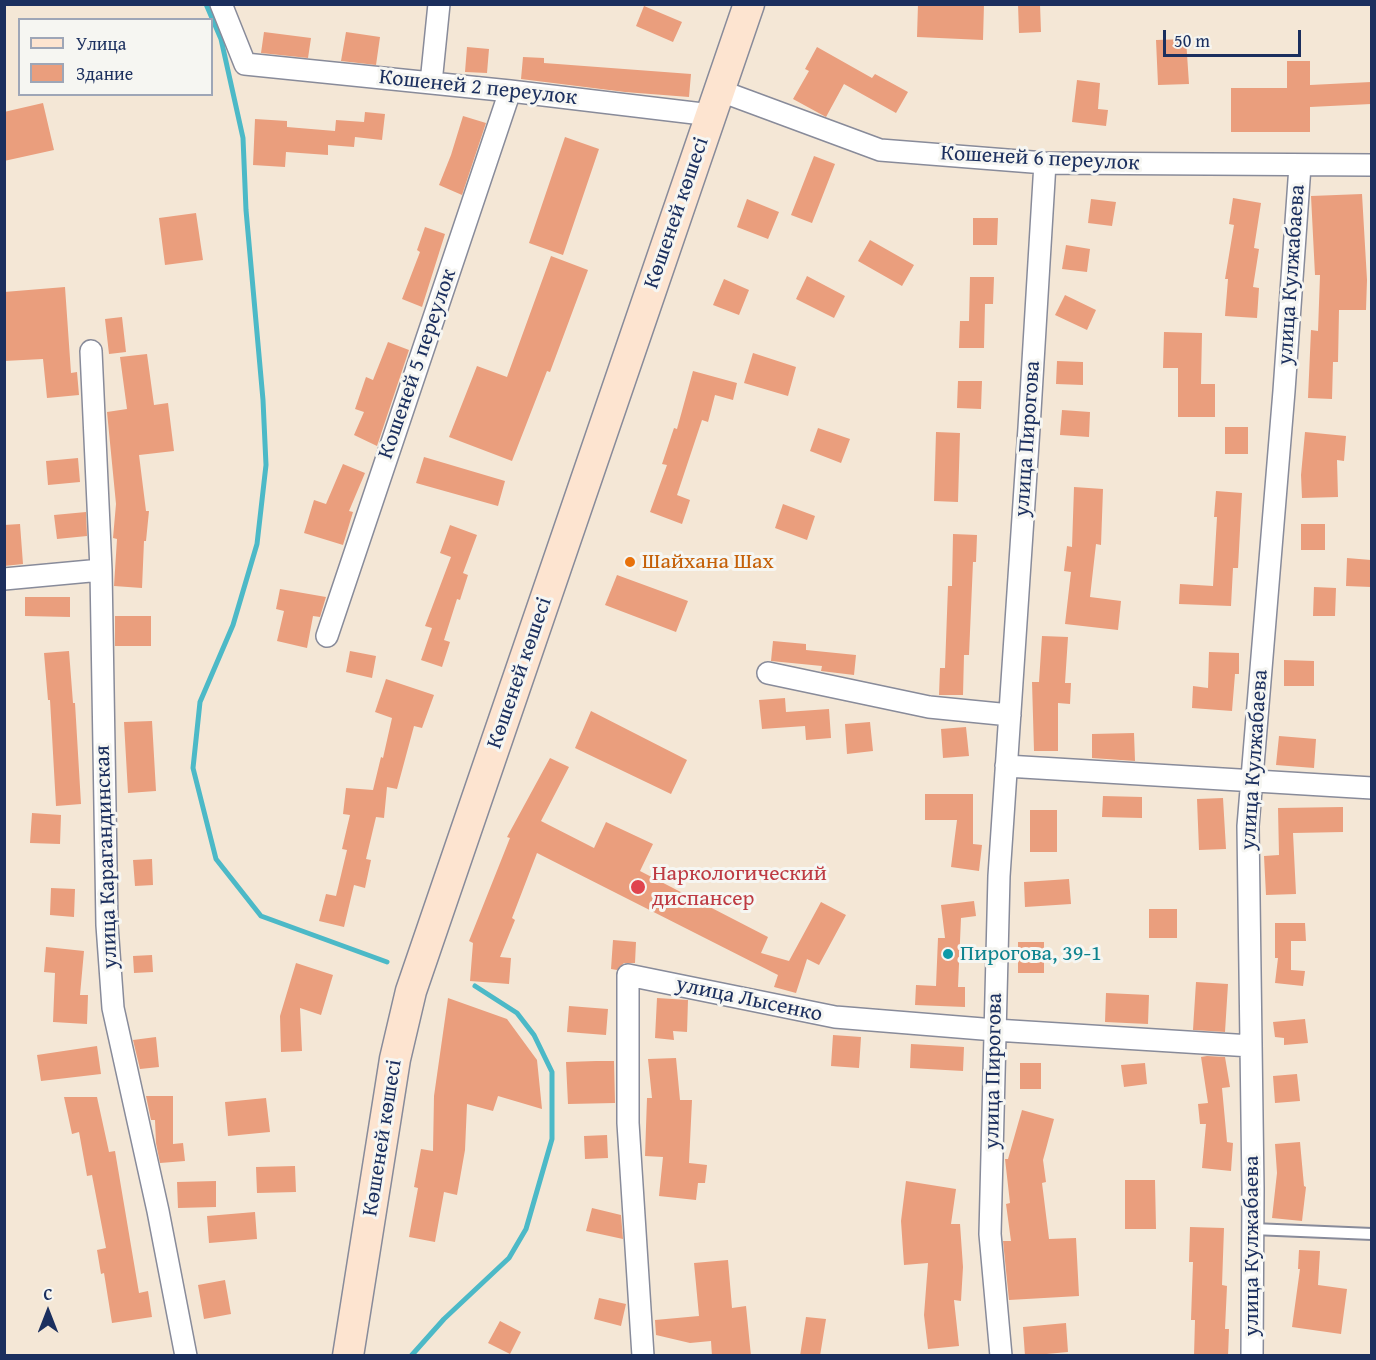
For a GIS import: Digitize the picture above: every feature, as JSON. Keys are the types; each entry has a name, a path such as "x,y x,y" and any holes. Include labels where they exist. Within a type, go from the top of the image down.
{"main road":[{"name":"Көшеней көшесі","path":"348,1356 395,1059 411,991 749,4"}],"street":[{"name":"Кошеней 2 переулок","path":"221,4 245,64 510,91 714,103"},
{"path":"431,83 439,4"},
{"name":"Кошеней 5 переулок","path":"327,636 510,91"},
{"name":"Кошеней 6 переулок","path":"714,103 880,150 1045,163 1371,165"},
{"name":"улица Пирогова","path":"1001,1356 990,1234 999,876 1045,163"},
{"name":"улица Кулжабаева","path":"1252,1356 1253,1229 1248,826 1284,392 1300,166"},
{"name":"улица Карагандинская","path":"91,351 101,570 107,925 113,1008 158,1211 186,1356"},
{"path":"4,579 101,570"},
{"path":"768,673 929,707 1010,715"},
{"path":"1006,766 1371,788"},
{"name":"улица Лысенко","path":"643,1356 628,1123 628,975 835,1017 995,1030 1251,1046"}],"lane":[{"path":"1253,1229 1371,1234"}],"building":[{"path":"918,4 984,4 983,40 917,37"},
{"path":"1018,4 1040,4 1041,32 1019,33"},
{"path":"644,6 682,22 673,42 636,26"},
{"path":"264,32 311,38 308,58 261,53"},
{"path":"346,32 380,37 376,65 341,61"},
{"path":"1186,39 1189,84 1158,85 1156,40"},
{"path":"467,47 489,49 487,73 465,72"},
{"path":"817,47 872,78 875,74 908,92 896,113 844,84 826,117 793,99 809,71 805,69"},
{"path":"523,57 544,58 544,63 691,74 689,97 625,92 521,79"},
{"path":"1287,61 1310,61 1310,85 1371,82 1371,104 1310,107 1310,132 1231,132 1231,88 1287,88"},
{"path":"1077,80 1100,83 1098,109 1108,110 1106,126 1072,122"},
{"path":"43,103 54,150 4,161 4,112"},
{"path":"365,112 385,114 382,140 355,137 354,147 328,145 328,155 286,152 285,167 253,165 255,119 287,121 287,127 335,131 336,120 364,122"},
{"path":"463,116 486,123 462,195 439,185"},
{"path":"565,137 599,149 563,255 529,243"},
{"path":"814,156 835,164 812,223 791,215"},
{"path":"1362,194 1367,280 1366,310 1339,310 1338,362 1333,362 1332,399 1308,398 1311,330 1318,331 1320,275 1315,275 1311,196"},
{"path":"1233,198 1261,203 1254,248 1259,249 1253,287 1259,288 1257,318 1225,316 1228,279 1225,279 1234,225 1229,224"},
{"path":"747,199 779,212 768,239 737,227"},
{"path":"1091,199 1116,202 1112,226 1088,223"},
{"path":"196,213 203,260 165,265 159,218"},
{"path":"973,218 998,218 997,245 973,245"},
{"path":"425,227 445,234 422,307 402,299 420,252 417,250"},
{"path":"870,240 914,265 902,286 858,261"},
{"path":"1066,245 1090,249 1087,272 1062,269"},
{"path":"551,256 588,270 550,372 547,371 512,461 449,437 477,366 507,377"},
{"path":"807,276 845,296 834,318 796,299"},
{"path":"970,277 994,277 993,304 985,304 984,348 959,348 960,321 969,321"},
{"path":"724,279 749,290 739,315 713,305"},
{"path":"65,287 71,373 77,372 79,395 47,398 43,359 4,361 4,292"},
{"path":"1065,295 1096,310 1087,330 1055,315"},
{"path":"122,317 126,352 109,354 105,319"},
{"path":"1164,332 1202,333 1201,384 1215,384 1215,417 1178,417 1178,368 1163,368"},
{"path":"388,342 409,350 377,446 354,435 364,412 355,409 366,377 373,380"},
{"path":"753,353 796,367 788,396 744,383"},
{"path":"147,354 154,405 168,403 174,451 139,455 146,511 149,511 146,541 144,541 142,588 114,586 117,539 113,538 116,504 107,412 127,409 120,357"},
{"path":"1057,361 1083,362 1083,385 1056,384"},
{"path":"693,371 737,383 733,400 715,395 708,422 702,420 677,495 690,500 682,524 650,512 667,465 662,464 674,428 677,429"},
{"path":"958,381 982,381 981,409 957,408"},
{"path":"1062,410 1090,412 1089,437 1060,435"},
{"path":"1225,427 1248,427 1248,454 1225,454"},
{"path":"818,428 850,439 841,463 810,451"},
{"path":"936,432 960,433 958,502 934,501"},
{"path":"1305,432 1346,436 1344,461 1337,460 1338,497 1302,498 1301,475"},
{"path":"424,457 505,481 498,506 416,483"},
{"path":"78,458 80,482 48,485 46,461"},
{"path":"343,464 365,473 349,511 353,512 343,545 304,533 314,500 326,504"},
{"path":"1074,487 1103,489 1101,545 1096,544 1090,597 1121,601 1118,630 1065,624 1071,572 1064,571 1067,546 1072,547"},
{"path":"1216,491 1242,493 1238,568 1233,568 1231,606 1179,604 1180,584 1213,586 1217,517 1214,517"},
{"path":"783,504 815,516 807,540 775,528"},
{"path":"86,512 87,536 57,539 54,515"},
{"path":"20,524 23,564 4,566 4,525"},
{"path":"1301,524 1325,524 1325,550 1301,550"},
{"path":"450,525 477,535 463,573 468,575 460,600 457,599 444,640 450,642 442,667 421,660 432,628 425,626 451,557 440,553"},
{"path":"953,534 977,535 976,562 973,562 969,655 964,655 963,695 939,695 940,668 945,668 948,586 952,586"},
{"path":"1347,558 1371,560 1371,587 1346,586"},
{"path":"617,575 688,601 676,632 605,605"},
{"path":"1314,587 1336,588 1335,616 1313,616"},
{"path":"280,589 326,597 320,617 313,616 307,648 277,641 284,611 276,609"},
{"path":"25,597 70,597 70,617 25,616"},
{"path":"115,616 151,616 151,646 115,646"},
{"path":"1042,636 1068,637 1065,683 1071,683 1070,704 1058,703 1058,751 1034,751 1032,682 1039,682"},
{"path":"773,641 806,644 806,650 856,655 854,675 821,671 822,666 771,661"},
{"path":"69,651 73,703 75,703 81,804 56,806 50,700 48,700 44,653"},
{"path":"350,651 376,656 372,678 346,672"},
{"path":"1209,652 1239,653 1239,674 1235,674 1232,711 1192,708 1193,686 1208,688"},
{"path":"1284,660 1314,661 1314,686 1284,686"},
{"path":"386,679 434,695 422,728 414,726 397,789 387,787 384,818 376,817 366,859 371,860 365,888 354,885 344,927 319,921 326,894 336,896 347,850 342,849 350,815 343,814 346,788 373,790 381,757 383,758 392,718 375,712"},
{"path":"785,698 786,712 829,709 831,738 806,740 805,726 762,729 759,700"},
{"name":"Наркологический диспансер","path":"591,711 687,760 671,794 575,748"},
{"path":"152,721 156,791 128,793 124,722"},
{"path":"870,722 873,751 847,754 845,724"},
{"path":"966,727 969,756 943,758 941,729"},
{"path":"1134,733 1135,761 1092,758 1092,734"},
{"path":"1279,736 1316,739 1314,768 1276,765"},
{"path":"550,758 569,767 541,821 594,848 606,822 653,844 640,871 768,937 761,953 789,961 821,902 846,915 819,965 807,959 796,993 774,987 778,975 537,853 500,957 511,958 509,984 470,981 473,943 469,941 510,838 507,837"},
{"path":"925,794 973,794 973,844 982,845 979,871 951,867 957,820 925,820"},
{"path":"1103,796 1142,797 1142,818 1102,817"},
{"path":"1223,798 1226,849 1199,850 1197,799"},
{"path":"1343,807 1343,832 1293,833 1296,894 1266,895 1264,856 1279,855 1278,808"},
{"path":"1030,810 1057,810 1057,852 1030,852"},
{"path":"32,813 61,815 60,844 30,843"},
{"path":"152,859 153,885 135,886 133,860"},
{"path":"1069,879 1071,904 1025,907 1024,882"},
{"path":"51,888 75,889 74,917 50,915"},
{"path":"974,901 976,916 961,918 958,987 965,987 965,1007 915,1005 916,985 936,986 938,938 945,938 941,905"},
{"path":"1149,909 1177,909 1177,938 1149,938"},
{"path":"1275,923 1305,923 1306,941 1291,941 1291,970 1305,971 1303,986 1275,983 1278,958 1275,958"},
{"path":"613,940 636,942 635,963 624,963 617,970 611,969"},
{"path":"1018,942 1044,942 1044,973 1018,973"},
{"path":"46,947 84,951 80,995 88,995 87,1024 53,1022 55,973 44,972"},
{"path":"152,955 153,972 134,973 133,956"},
{"path":"296,963 333,975 321,1015 300,1008 302,1051 281,1052 280,1016"},
{"path":"1196,982 1228,984 1225,1032 1193,1030"},
{"path":"1106,993 1149,995 1148,1024 1105,1022"},
{"path":"448,998 507,1019 537,1060 542,1109 498,1096 493,1111 467,1104 465,1150 457,1195 444,1192 435,1242 409,1237 418,1188 414,1187 421,1149 433,1151 434,1096"},
{"path":"657,998 688,1000 687,1032 673,1031 674,1040 655,1038"},
{"path":"569,1006 608,1009 606,1035 567,1032"},
{"path":"1305,1019 1308,1043 1284,1045 1284,1038 1275,1037 1273,1022"},
{"path":"833,1035 861,1037 859,1068 831,1066"},
{"path":"156,1037 159,1067 140,1069 133,1040"},
{"path":"911,1044 964,1047 963,1071 910,1068"},
{"path":"97,1046 101,1074 41,1081 37,1055"},
{"path":"1201,1057 1225,1057 1230,1087 1222,1088 1227,1142 1233,1143 1231,1171 1202,1168 1206,1124 1200,1124 1198,1104 1208,1103"},
{"path":"676,1058 680,1100 692,1100 689,1163 707,1165 705,1183 698,1183 696,1200 659,1196 663,1157 645,1156 647,1098 652,1098 648,1059"},
{"path":"614,1061 615,1103 568,1104 566,1062"},
{"path":"1020,1063 1041,1063 1041,1089 1020,1089"},
{"path":"1145,1063 1147,1084 1124,1087 1121,1065"},
{"path":"1297,1074 1300,1101 1275,1103 1273,1076"},
{"path":"146,1096 173,1096 173,1144 183,1143 185,1161 160,1163 155,1120 151,1120"},
{"path":"64,1097 97,1097 109,1152 115,1151 139,1293 148,1291 152,1317 112,1323 104,1273 101,1274 97,1250 106,1248 92,1175 87,1176 79,1132 72,1134"},
{"path":"266,1098 270,1132 228,1136 225,1102"},
{"path":"1022,1110 1054,1119 1043,1160 1046,1182 1042,1183 1049,1239 1076,1238 1079,1296 1009,1300 1003,1241 1011,1241 1006,1204 1010,1203 1005,1159 1008,1159"},
{"path":"607,1135 608,1158 585,1159 584,1136"},
{"path":"1300,1142 1304,1186 1306,1187 1302,1221 1272,1218 1277,1173 1275,1144"},
{"path":"295,1166 296,1192 257,1193 256,1167"},
{"path":"1125,1180 1155,1180 1156,1229 1125,1229"},
{"path":"216,1181 216,1207 178,1208 177,1182"},
{"path":"906,1181 956,1189 951,1224 960,1224 963,1267 961,1301 954,1300 959,1346 928,1349 924,1315 928,1263 904,1265 901,1221"},
{"path":"592,1208 621,1215 623,1239 586,1231"},
{"path":"255,1212 257,1239 209,1243 207,1216"},
{"path":"1190,1227 1224,1228 1222,1285 1227,1286 1225,1329 1229,1329 1228,1356 1194,1356 1195,1320 1191,1320 1193,1262 1189,1262"},
{"path":"1299,1250 1320,1251 1318,1285 1347,1289 1341,1334 1292,1327 1300,1269 1298,1269"},
{"path":"728,1260 732,1308 746,1306 751,1356 712,1356 711,1341 690,1343 656,1335 655,1320 699,1316 694,1263"},
{"path":"225,1280 231,1314 204,1319 198,1285"},
{"path":"599,1298 626,1304 621,1326 594,1319"},
{"path":"806,1317 826,1319 820,1356 800,1356"},
{"path":"500,1321 521,1332 510,1354 488,1343"},
{"path":"1066,1323 1068,1352 1025,1356 1023,1327"}],"waterway":[{"path":"206,4 212,18"},
{"path":"213,20 221,39 243,138 246,210 263,400 266,465 257,544 233,625 200,702 193,768 216,859 261,916 387,962"},
{"path":"411,1356 444,1319 509,1258 526,1229 552,1139 552,1072 534,1035 517,1013 475,986"}],"place":[{"name":"Шайхана Шах","path":"630,562"},
{"name":"Наркологический диспансер","path":"638,887"},
{"name":"Пирогова, 39-1","path":"948,954"}]}
